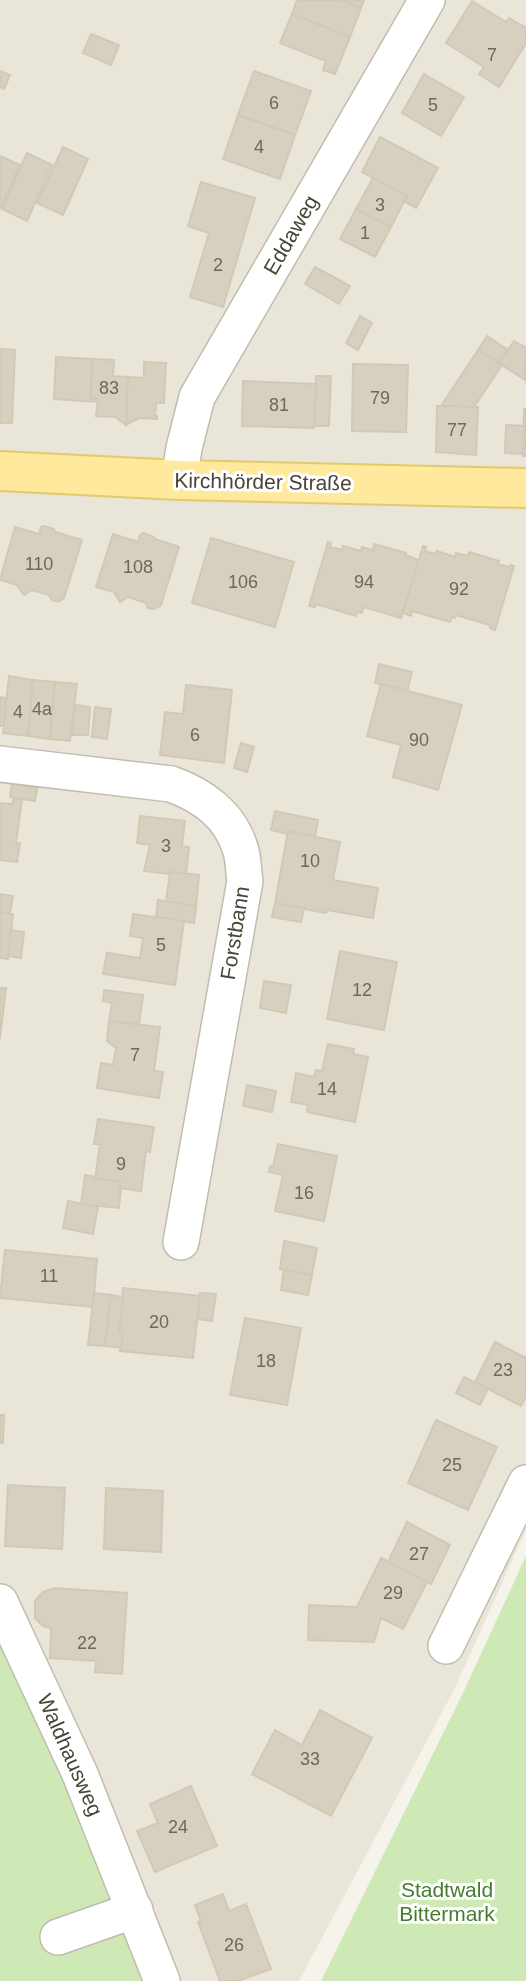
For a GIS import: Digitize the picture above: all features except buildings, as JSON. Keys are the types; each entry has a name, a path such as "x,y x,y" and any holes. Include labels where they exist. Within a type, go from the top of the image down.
{"main road":[{"name":"Kirchhörder Straße","path":"0,471 179,480 526,488"}],"street":[{"name":"Eddaweg","path":"179,480 197,397 427,0"},
{"name":"Forstbann","path":"0,764 171,783 209,803 228,823 241,849 245,881 181,1242"},
{"path":"446,1646 526,1483"},
{"name":"Waldhausweg","path":"0,1602 80,1774 162,1981"},
{"path":"58,1937 135,1910"}],"shaded area":[{"path":"0,0 526,0 526,1530 455,1688 299,1981 148,1981 0,1639"}],"green space":[{"name":"Stadtwald Bittermark","path":"526,1556 526,1981 321,1981 463,1693"},
{"path":"0,1639 54,1744 148,1981 0,1981"}]}
